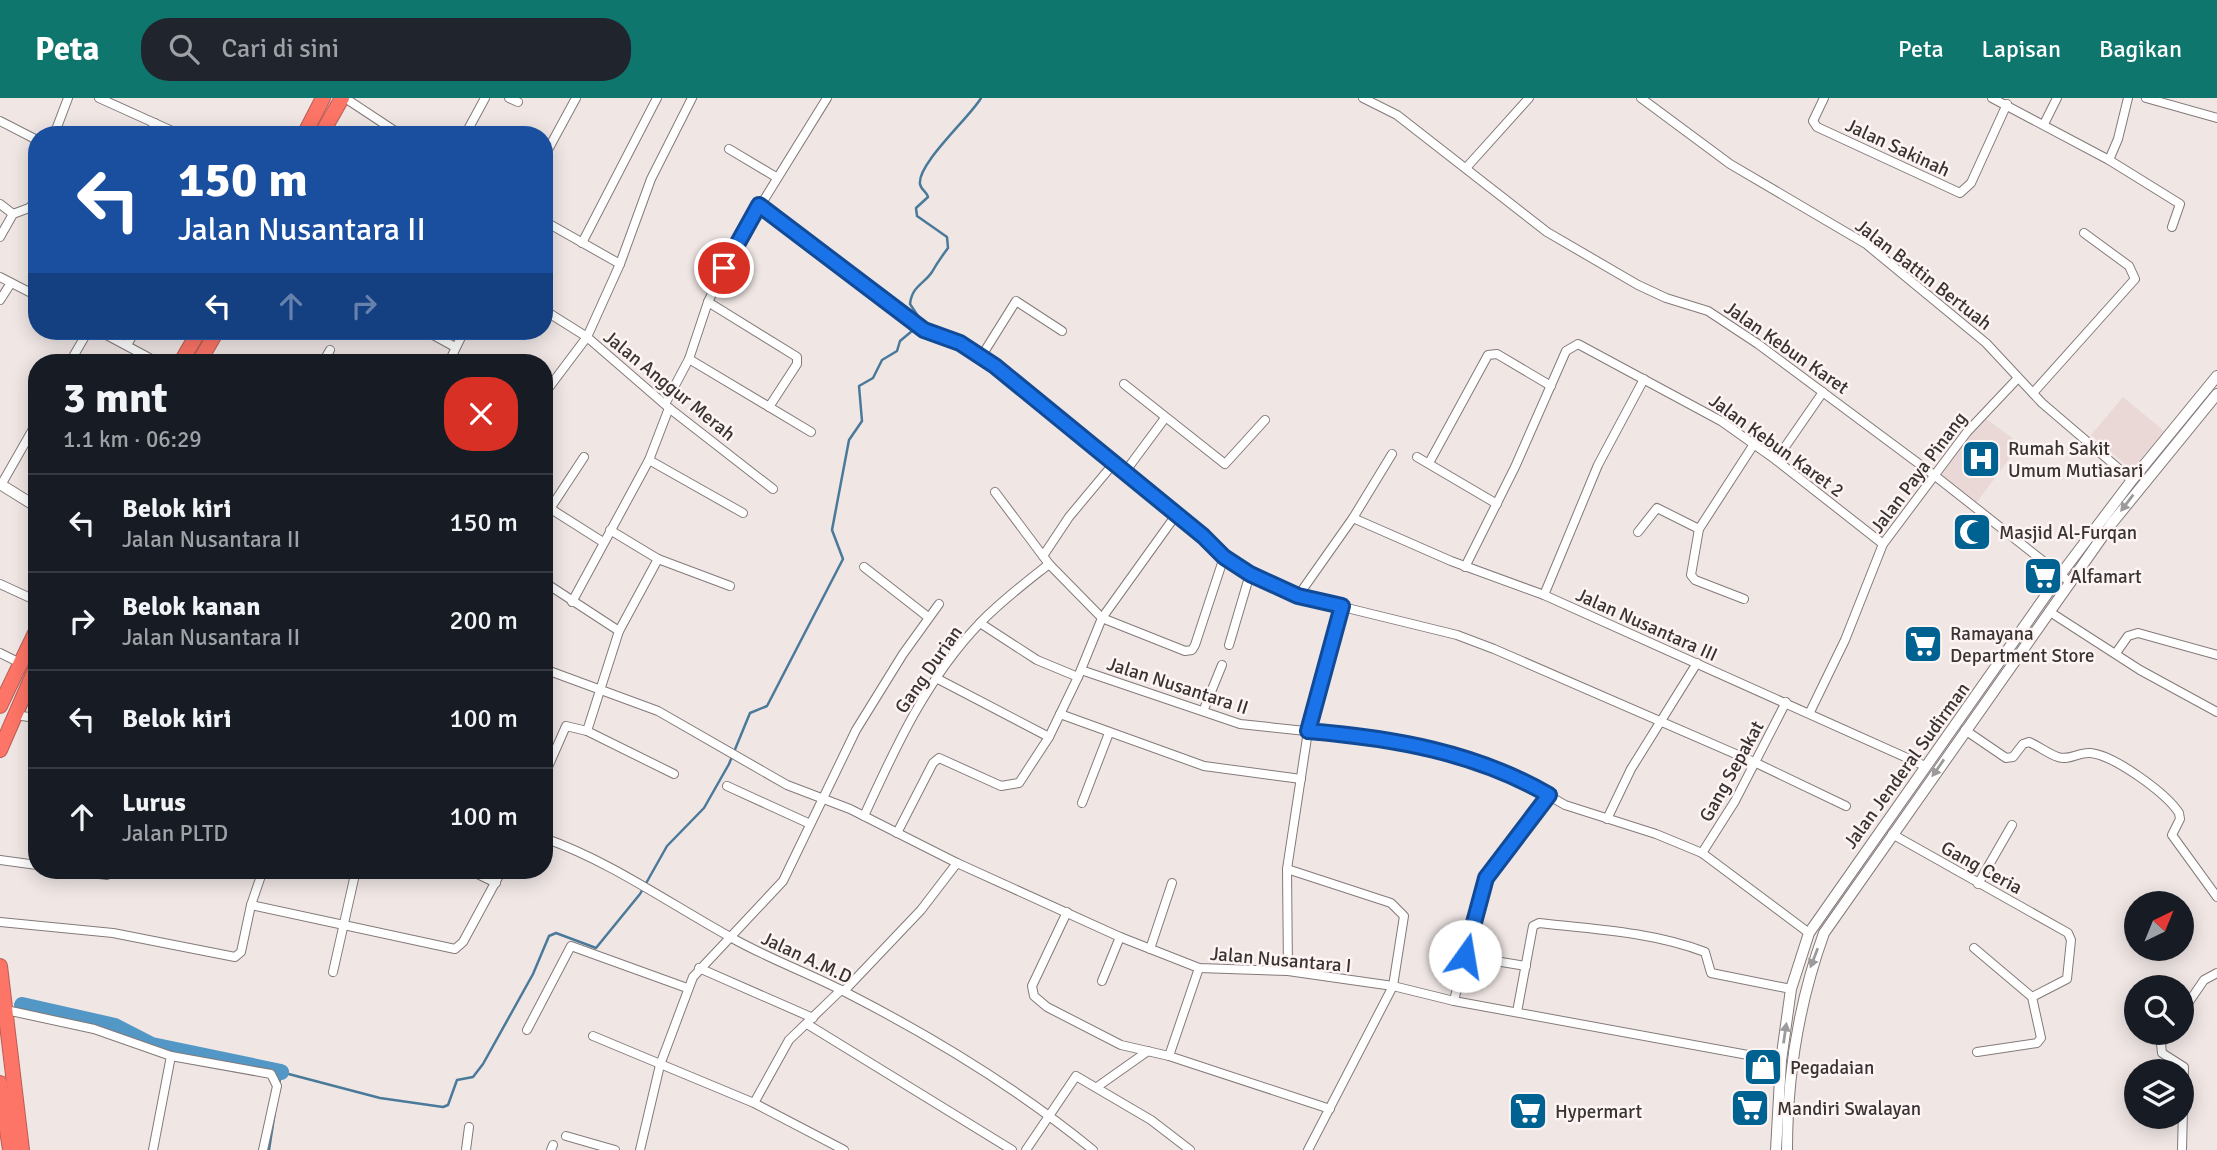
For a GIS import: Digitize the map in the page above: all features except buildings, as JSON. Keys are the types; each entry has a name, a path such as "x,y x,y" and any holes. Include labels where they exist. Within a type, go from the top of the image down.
{"highway":[{"path":"309,126 323,98"},
{"path":"326,126 343,98"},
{"path":"0,706 28,647"},
{"path":"0,750 28,685"},
{"path":"0,966 22,1150"},
{"path":"0,1083 10,1150"}],"street":[{"path":"57,126 68,98"},
{"path":"99,98 162,126"},
{"path":"343,98 387,126"},
{"path":"470,126 485,98"},
{"path":"509,98 518,102"},
{"path":"553,140 576,98"},
{"path":"582,243 657,98"},
{"path":"553,382 587,337 620,264 651,179 692,98"},
{"path":"572,602 649,460 667,406 689,359 708,302 733,250 827,98"},
{"name":"Jalan Kebun Karet","path":"1363,98 1397,115 1547,232 1666,299 1708,311 1934,475 2071,583"},
{"path":"1466,168 1529,98"},
{"name":"Jalan Battin Bertuah","path":"1641,98 1730,164 1866,244 1986,343 2033,393 2132,480"},
{"name":"Jalan Sakinah","path":"1824,98 1814,121 1817,127 1957,192 1964,192 1971,183 2007,104"},
{"path":"1992,98 2109,160 2180,204 2172,227"},
{"path":"2044,124 2057,98"},
{"path":"2109,160 2118,139 2129,98"},
{"path":"2146,98 2217,118"},
{"path":"0,121 28,136"},
{"path":"729,149 776,177"},
{"path":"0,204 13,215"},
{"path":"759,205 924,330 960,343 981,357 1125,472 1224,557 1250,574 1298,596 1457,635 1754,762 1846,806"},
{"path":"0,237 13,215 28,208"},
{"path":"553,226 620,264"},
{"path":"2033,393 2135,279 2129,266 2084,233"},
{"path":"0,277 28,292"},
{"path":"0,300 11,283"},
{"path":"981,357 1016,301 1062,331"},
{"path":"708,302 797,357 797,364 769,407"},
{"name":"Jalan Anggur Merah","path":"553,316 587,337 667,406 773,489"},
{"path":"117,340 143,354"},
{"path":"127,345 130,340"},
{"path":"442,340 455,347"},
{"path":"452,354 459,340"},
{"name":"Jalan Kebun Karet 2","path":"1551,386 1566,351 1573,345 1582,345 1694,404 1776,460 1883,544"},
{"path":"328,354 330,350"},
{"path":"1429,463 1488,355 1497,354 1551,386 1465,567"},
{"path":"689,359 811,432"},
{"name":"Jalan Jenderal Sudirman","path":"1787,1150 1790,1082 1810,970 1824,933 1926,766 2003,662 2061,575 2132,480 2217,376"},
{"name":"Jalan Paya Pinang","path":"1810,712 1845,640 1883,544 1981,415 2018,378"},
{"path":"1544,595 1598,465 1644,379"},
{"path":"1124,384 1224,464 1265,420"},
{"path":"1776,460 1823,392"},
{"name":"Jalan Jenderal Sudirman","path":"1776,1150 1781,1060 1791,989 1809,933 1965,730 2136,492 2217,394"},
{"path":"1125,472 1165,418"},
{"path":"28,437 0,485 28,502"},
{"path":"1744,599 1692,577 1699,529 1754,444"},
{"path":"1298,596 1353,518 1392,454"},
{"path":"553,506 584,457"},
{"path":"1417,457 1497,504"},
{"path":"649,460 743,513"},
{"name":"Gang Durian","path":"864,816 909,721 936,678 980,623 1046,560 1069,517 1114,463"},
{"path":"995,492 1046,560 1102,618 1176,648 1192,650 1224,557"},
{"path":"1638,531 1657,508 1699,529"},
{"path":"553,510 603,542"},
{"path":"897,833 936,760 943,759 1001,786 1012,787 1023,779 1049,737 1102,618 1176,515"},
{"name":"Jalan Nusantara III","path":"1353,518 1465,567 1544,595 1926,766"},
{"path":"610,530 658,559 730,586"},
{"path":"587,731 619,631 658,559"},
{"path":"864,567 928,617"},
{"path":"1229,645 1250,574"},
{"path":"0,584 28,597"},
{"path":"553,588 619,631"},
{"path":"640,1150 645,1117 660,1065 687,988 699,968 783,881 808,823 856,730 939,604"},
{"path":"1288,971 1287,869 1308,731 1342,606"},
{"path":"2050,612 2217,712"},
{"name":"Jalan Nusantara II","path":"980,623 1037,660 1204,709 1240,724 1410,742 1512,774 1549,795 1607,820 1656,834 1702,853 1809,933"},
{"path":"2116,653 2128,636 2138,633 2217,655"},
{"path":"0,653 20,663"},
{"path":"1607,820 1631,769 1697,663"},
{"path":"1204,709 1222,665"},
{"name":"Jalan Nusantara I","path":"553,672 658,711 787,785 864,816 957,863 1120,937 1199,968 1288,971 1393,986 1454,1001 1781,1060"},
{"path":"936,678 1049,737"},
{"name":"Gang Sepakat","path":"1702,853 1786,702"},
{"path":"1060,714 1204,766 1301,779"},
{"path":"14,715 28,717"},
{"path":"553,753 566,726 587,731 674,774"},
{"path":"1965,730 2006,758 2013,757 2023,744 2029,742 2065,759 2085,753 2099,755 2149,783 2179,813 2180,819 2172,835 2217,897"},
{"path":"1082,803 1109,733"},
{"path":"727,786 808,823"},
{"path":"1454,1001 1486,878 1549,795"},
{"path":"1978,884 2012,825"},
{"name":"Gang Ceria","path":"1885,837 2067,933 2071,940 2067,979 2032,997"},
{"name":"Jalan A.M.D","path":"553,842 636,884 730,937 843,990 972,1061 1050,1115 1093,1150"},
{"path":"0,860 28,865"},
{"path":"754,1103 779,1053 921,910 957,863"},
{"path":"1287,869 1391,903 1403,912 1393,986 1308,1150"},
{"path":"0,922 113,933 238,957 260,879"},
{"path":"332,972 354,879"},
{"path":"488,879 496,883"},
{"path":"251,905 447,949 457,948 498,879"},
{"path":"1150,949 1172,883"},
{"path":"1067,912 1032,986 1032,993 1047,1007 1121,1045 1170,1056 1329,1109"},
{"path":"1517,1012 1533,926 1539,923 1626,932 1678,944 1705,952 1711,973 1791,989"},
{"path":"1102,981 1120,937"},
{"path":"527,1030 570,946 687,988"},
{"path":"1975,948 2032,997 2040,1041 1977,1052"},
{"path":"1465,956 1526,966"},
{"path":"699,968 810,1021 1012,1150"},
{"path":"1170,1056 1199,968"},
{"path":"2194,995 2204,980 2217,973"},
{"path":"6,1010 94,1029 171,1056 267,1072 274,1076 277,1086 263,1150"},
{"path":"593,1036 754,1103 844,1150"},
{"path":"2161,1045 2162,1053 2181,1064 2184,1072 2182,1150"},
{"path":"1097,1087 1149,1051"},
{"path":"153,1150 171,1056"},
{"path":"1026,1150 1073,1077 1079,1077 1151,1120 1190,1150"},
{"path":"466,1150 469,1128"},
{"path":"566,1136 615,1150"}],"shaded area":[{"path":"2123,397 2164,431 2132,470 2091,435"},
{"name":"Rumah Sakit Umum Mutiasari","path":"1984,417 2020,444 1977,502 1942,475"}],"waterway":[{"path":"269,1150 281,1072 380,1098 443,1107 448,1105 457,1080 473,1077 483,1064 533,974 549,936 556,933 596,948 640,894 667,846 704,808 729,764 750,713 767,706 843,559 832,530 849,440 862,421 859,386 873,378 882,360 897,351 900,341 912,331 918,316 910,304 913,293 932,272 948,248 947,237 917,216 916,208 928,197 920,184 921,175 935,153 981,98"},
{"path":"22,1005 115,1026 152,1045 281,1072"}],"place":[{"name":"Rumah Sakit Umum Mutiasari","path":"1981,459"},
{"name":"Masjid Al-Furqan","path":"1972,532"},
{"name":"Alfamart","path":"2043,576"},
{"name":"Ramayana Department Store","path":"1923,644"},
{"name":"Pegadaian","path":"1763,1067"},
{"name":"Mandiri Swalayan","path":"1750,1108"},
{"name":"Hypermart","path":"1528,1111"}],"route":[{"path":"724,268 759,205 924,330 960,343 995,366 1203,536 1224,557 1250,574 1298,596 1342,606 1308,731 1410,742 1512,774 1549,795 1486,878 1479,894 1465,956"}]}
